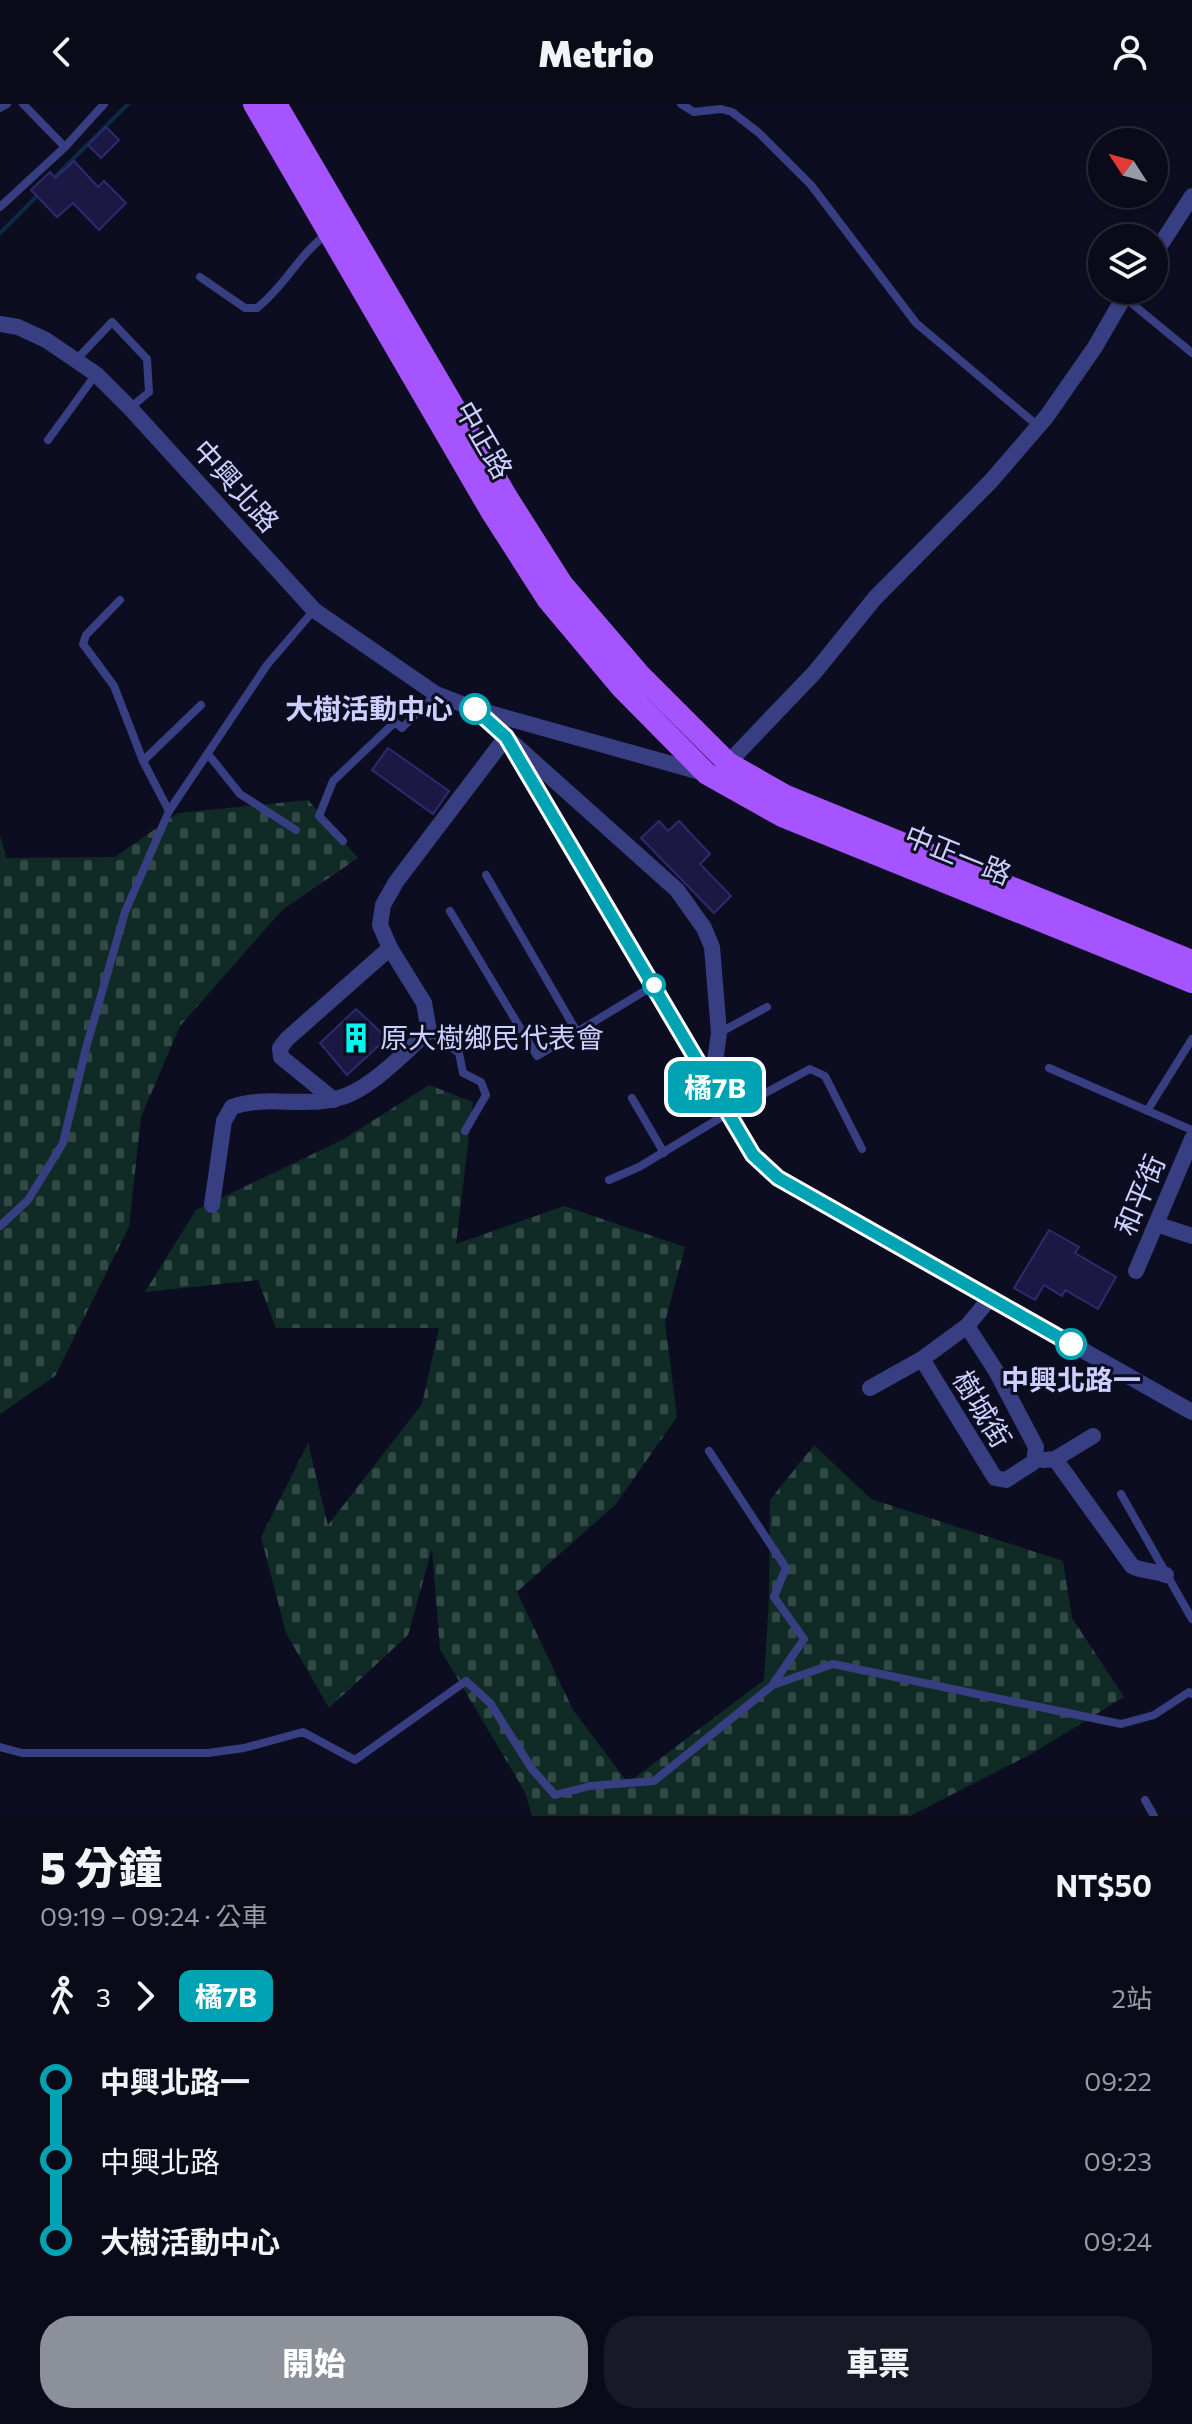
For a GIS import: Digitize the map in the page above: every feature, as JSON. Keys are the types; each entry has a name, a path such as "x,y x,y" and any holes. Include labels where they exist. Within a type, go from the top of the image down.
{"main road":[{"name":"中正路","path":"254,104 491,511 548,600 621,687 707,774"},
{"name":"中正路","path":"276,104 500,485 562,584 639,674 728,763"},
{"name":"中正一路","path":"728,763 786,796 1192,961"},
{"name":"中正一路","path":"707,774 782,816 1192,982"}],"street":[{"path":"1168,233 1192,196"},
{"path":"707,774 728,763 815,672 875,598 991,481 1038,426 1095,347 1120,304"},
{"name":"中興北路","path":"0,324 18,327 77,359 96,374 314,610 436,694 475,709 707,774"},
{"name":"中興北路","path":"475,709 506,737 753,1155 778,1178 1192,1412"},
{"path":"212,1205 224,1121 232,1107 249,1101 334,1100 358,1091 429,1031 424,1003 390,948 380,925 383,905 396,882 506,737 677,890 704,928 712,947 719,1033 712,1082"},
{"path":"334,1100 281,1057 280,1048 390,948"},
{"name":"和平街","path":"1136,1271 1192,1139"},
{"path":"1156,1224 1192,1236"},
{"path":"870,1388 922,1359 967,1326 991,1297"},
{"name":"樹城街","path":"922,1359 995,1478 1006,1480 1034,1462 1036,1447 996,1371 967,1326"},
{"path":"1034,1462 1055,1459 1093,1436"},
{"path":"1055,1459 1132,1566 1140,1571 1153,1569 1166,1575"}],"lane":[{"path":"0,108 7,104"},
{"path":"23,104 65,147"},
{"path":"0,207 65,147 104,104"},
{"path":"681,104 694,112 721,109 732,112 759,133 811,185 916,323 1038,426"},
{"path":"200,277 245,308 257,308 276,293 312,244 329,233"},
{"path":"1138,304 1192,353"},
{"path":"77,359 112,322 147,359 149,392 130,408"},
{"path":"48,440 96,374"},
{"path":"120,600 86,635 83,644 114,686 143,761 169,811"},
{"path":"0,1226 28,1200 63,1143 86,1048 125,912 169,811 267,665 314,610"},
{"path":"343,841 319,816 333,781 395,722 402,728 436,694"},
{"path":"143,761 201,705"},
{"path":"208,754 240,794 296,830"},
{"path":"486,875 577,1032"},
{"path":"450,911 537,1056 654,985"},
{"path":"719,1033 767,1007"},
{"path":"429,1031 459,1053 463,1073 481,1082 486,1095 465,1131"},
{"path":"1147,1111 1192,1039"},
{"path":"1049,1068 1192,1130"},
{"path":"609,1180 639,1167 730,1112 810,1069 825,1076 862,1149"},
{"path":"632,1098 664,1153"},
{"path":"0,1747 22,1753 208,1753 244,1748 303,1732 355,1760 466,1681 490,1703 532,1769 555,1795 590,1786 654,1781 773,1685 804,1639 774,1597 786,1568 709,1451"},
{"path":"1121,1494 1192,1619"},
{"path":"773,1685 833,1664 1121,1724 1154,1715 1189,1692 1192,1694"},
{"path":"1145,1800 1154,1816"}],"green space":[{"path":"308,800 358,858 282,910 180,1026 141,1117 129,1227 55,1376 0,1414 0,835 6,858 115,857 178,813"},
{"path":"429,1085 473,1102 456,1244 564,1206 685,1247 665,1322 677,1417 616,1504 517,1592 573,1710 628,1783 764,1680 770,1500 814,1445 871,1499 1063,1561 1072,1618 1124,1697 1033,1753 910,1816 532,1816 525,1792 440,1649 432,1549 408,1635 329,1708 286,1633 261,1537 308,1443 328,1525 422,1404 439,1328 276,1328 258,1280 145,1292 196,1210 344,1139"}],"building":[{"path":"106,127 119,140 101,158 88,145"},
{"path":"74,161 98,187 104,181 126,203 99,230 73,203 57,217 31,190 50,172 55,178"},
{"path":"388,748 449,791 433,814 372,770"},
{"path":"659,821 668,831 679,821 710,854 700,864 731,896 714,913 641,838"},
{"name":"原大樹鄉民代表會","path":"356,1009 387,1038 347,1075 320,1043"},
{"path":"1049,1230 1079,1247 1075,1253 1116,1277 1098,1309 1065,1290 1062,1296 1044,1285 1035,1300 1014,1288"}],"waterway":[{"path":"52,180 128,104"},
{"path":"0,233 38,195"}],"bus line":[{"name":"橘7B","path":"475,709 506,737 753,1155 778,1178 1071,1344"}],"place":[{"name":"大樹活動中心","path":"475,709"},
{"name":"原大樹鄉民代表會","path":"356,1038"},
{"name":"中興北路一","path":"1071,1344"}]}
